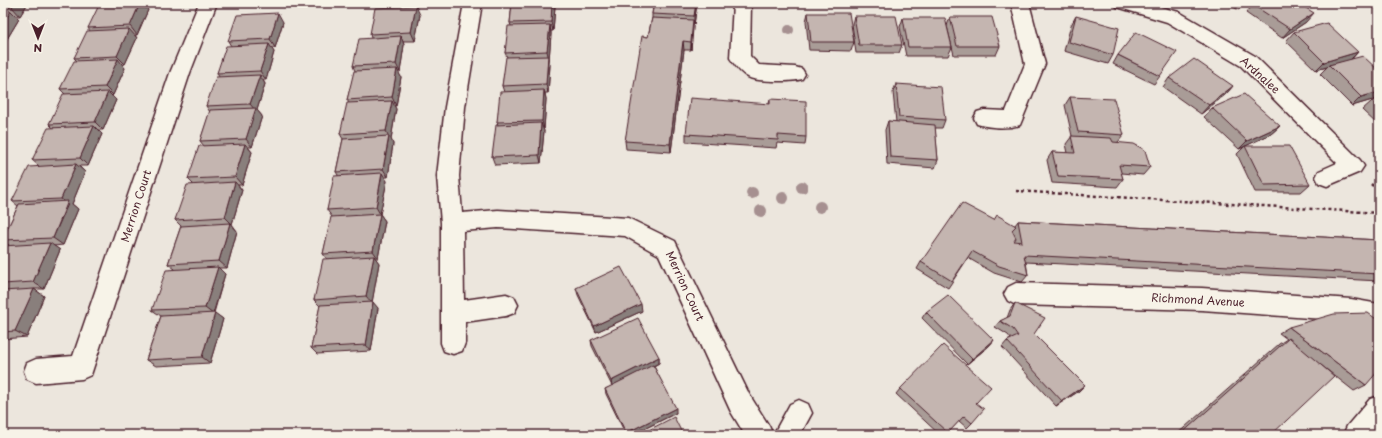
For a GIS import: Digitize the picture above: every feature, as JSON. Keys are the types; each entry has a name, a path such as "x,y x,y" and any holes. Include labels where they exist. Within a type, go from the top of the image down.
{"street":[{"name":"Merrion Court","path":"36,371 82,367 180,73 208,3"},
{"path":"453,344 452,223 448,176 455,107 472,3"},
{"path":"742,3 740,58 754,72 795,74"},
{"path":"984,118 1013,119 1036,64 1020,3"},
{"name":"Ardnalee","path":"1123,3 1173,17 1248,61 1353,166 1327,177"},
{"name":"Merrion Court","path":"452,223 498,219 628,227 667,248 740,404 760,435"},
{"name":"Richmond Avenue","path":"1016,294 1202,299 1351,310 1379,315"},
{"path":"453,314 506,305"},
{"path":"1356,435 1379,408"},
{"path":"786,435 799,413"}],"path":[{"path":"1016,191 1379,213"}],"building":[{"path":"3,3 14,3 12,7 3,7"},
{"path":"100,3 140,3 130,26 88,28"},
{"path":"512,3 552,3 551,22 510,23"},
{"path":"654,3 696,3 694,16 652,14"},
{"path":"1255,3 1298,3 1314,13 1290,29 1253,5"},
{"path":"416,6 411,32 370,34 375,8"},
{"path":"3,11 11,11 3,23"},
{"path":"278,13 270,39 228,41 237,15"},
{"path":"808,13 849,13 854,42 811,42"},
{"path":"854,16 896,16 902,45 859,45"},
{"path":"1076,16 1119,28 1113,55 1069,42"},
{"path":"950,17 992,17 1000,46 957,46"},
{"path":"652,18 693,20 691,42 683,41 670,144 625,141 642,36 648,37"},
{"path":"903,18 945,18 952,47 908,47"},
{"path":"1327,23 1358,52 1324,62 1294,32"},
{"path":"550,25 547,51 505,53 508,26"},
{"path":"129,29 117,56 74,58 87,31"},
{"path":"1136,32 1177,52 1160,76 1118,55"},
{"path":"401,36 396,64 353,66 359,39"},
{"path":"269,44 260,71 217,73 226,46"},
{"path":"548,56 546,84 502,86 506,57"},
{"path":"1363,56 1379,71 1379,92 1361,97 1329,65"},
{"path":"118,59 105,87 60,89 74,61"},
{"path":"1194,59 1233,86 1209,105 1169,78"},
{"path":"397,69 392,97 347,100 354,71"},
{"path":"260,75 250,104 206,106 216,77"},
{"path":"896,84 941,87 945,120 899,117"},
{"path":"544,90 542,121 497,122 500,92"},
{"path":"108,92 95,122 49,124 63,94"},
{"path":"1244,94 1280,126 1247,141 1212,108"},
{"path":"1070,97 1114,99 1124,135 1078,132"},
{"path":"690,98 770,104 770,99 806,101 806,137 778,135 778,140 686,134"},
{"path":"1379,99 1379,109 1372,101"},
{"path":"392,101 386,131 340,134 347,103"},
{"path":"256,108 246,139 200,141 210,110"},
{"path":"888,121 935,125 938,160 890,157"},
{"path":"541,123 539,155 492,157 496,125"},
{"path":"94,126 80,158 32,160 48,128"},
{"path":"389,136 383,169 336,172 343,139"},
{"path":"1071,136 1111,138 1113,142 1134,144 1145,150 1150,167 1119,165 1123,179 1058,176 1052,152 1075,153"},
{"path":"245,144 235,177 188,179 199,146"},
{"path":"1245,146 1289,146 1310,184 1264,185"},
{"path":"76,164 61,199 12,201 29,167"},
{"path":"382,173 376,207 327,210 334,176"},
{"path":"235,182 225,217 175,220 187,185"},
{"path":"68,201 53,238 3,240 19,204"},
{"path":"962,203 994,220 997,215 1016,226 1012,230 1016,238 1014,241 1022,242 1018,221 1379,240 1379,274 1024,255 1028,275 999,266 972,251 952,281 921,262"},
{"path":"380,214 373,251 323,254 331,217"},
{"path":"230,223 219,261 168,264 181,226"},
{"path":"50,243 33,282 3,284 3,246"},
{"path":"374,256 366,296 314,300 323,259"},
{"path":"218,267 205,308 152,310 166,270"},
{"path":"621,267 641,304 594,326 576,288"},
{"path":"34,289 15,331 3,332 3,291"},
{"path":"948,295 994,340 972,359 926,312"},
{"path":"373,302 366,345 311,348 320,305"},
{"path":"1015,303 1045,318 1034,334 1085,385 1062,401 1007,341 1018,336 1013,329 1000,321 1010,316"},
{"path":"215,313 202,357 146,360 161,316"},
{"path":"1368,313 1379,321 1379,370 1366,385 1289,327 1334,314"},
{"path":"638,318 659,357 611,381 591,340"},
{"path":"1289,338 1334,376 1271,435 1180,435"},
{"path":"943,345 991,387 976,403 984,409 972,423 964,416 948,433 900,389"},
{"path":"653,365 676,408 626,433 605,389"},
{"path":"674,417 683,435 639,435"}]}
